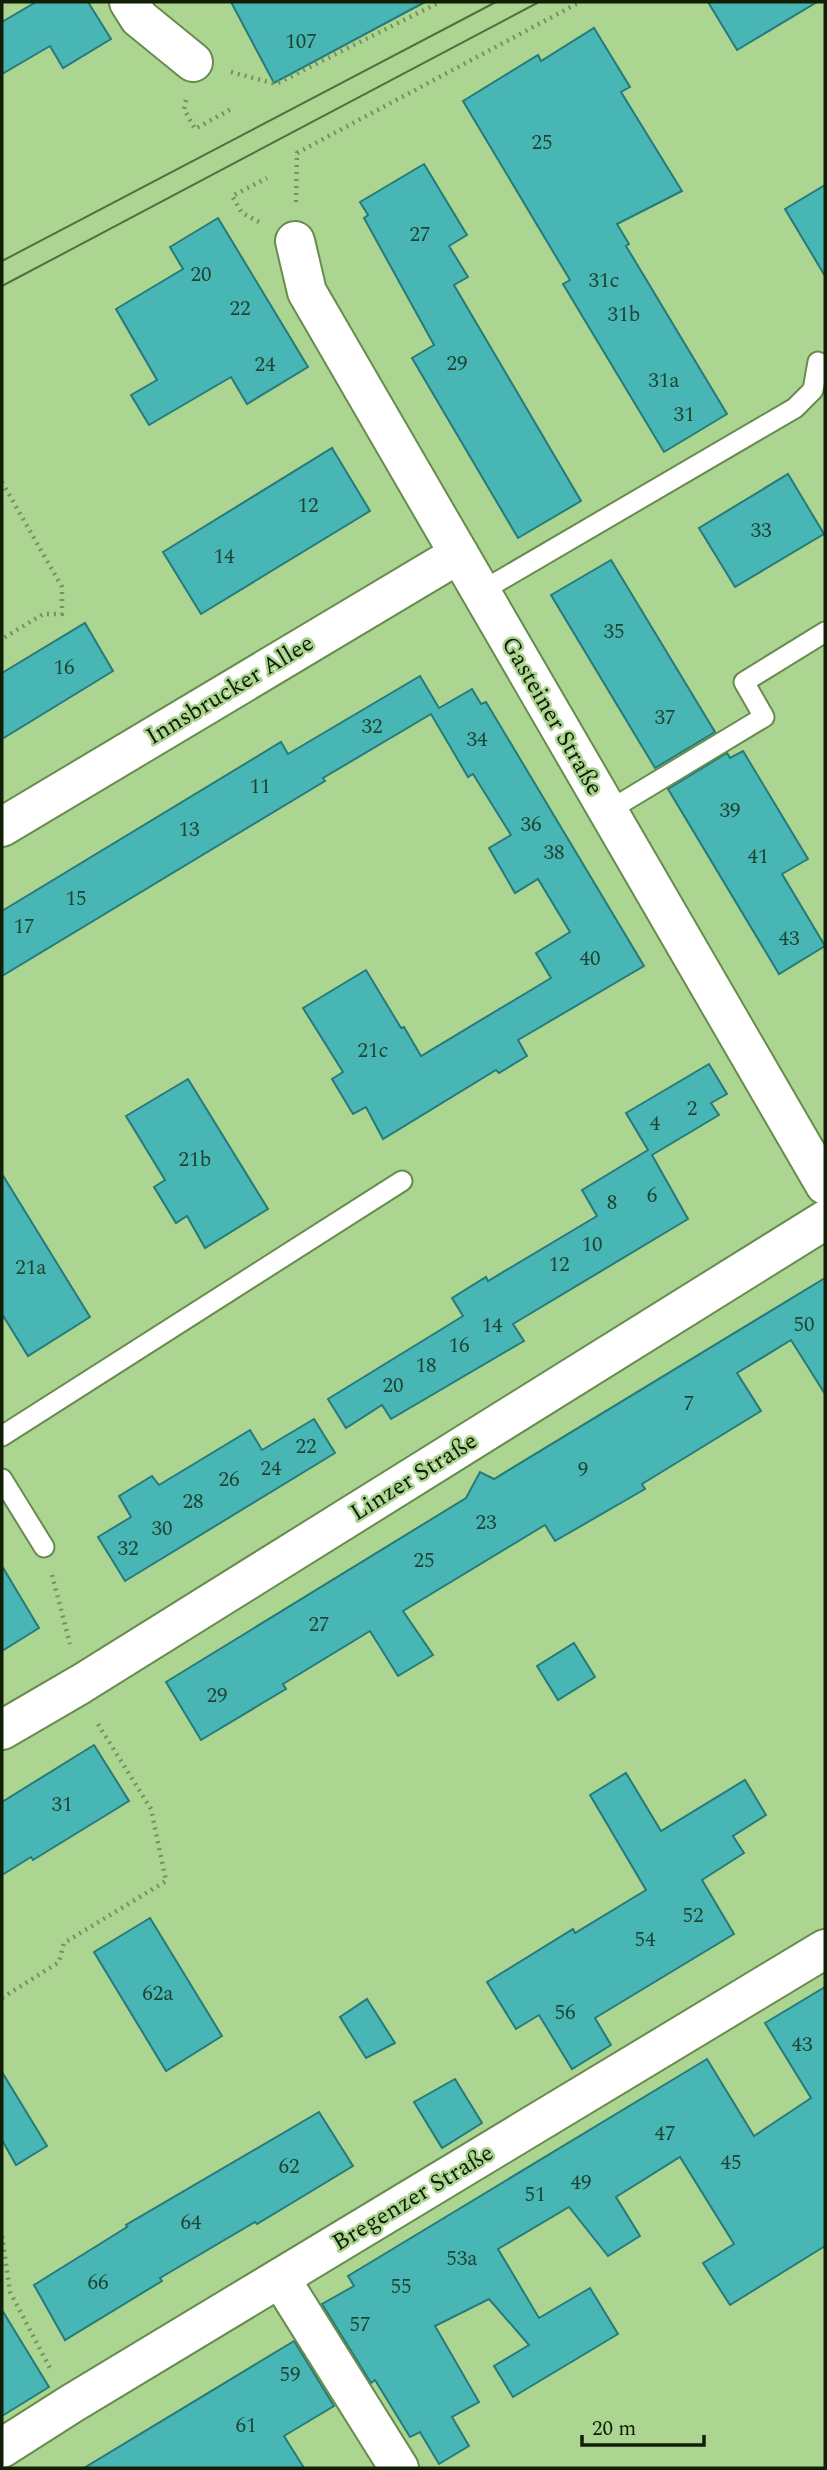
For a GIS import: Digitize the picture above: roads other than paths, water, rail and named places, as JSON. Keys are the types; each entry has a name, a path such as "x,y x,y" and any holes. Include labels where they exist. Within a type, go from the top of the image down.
{"street":[{"path":"129,2 139,18 192,62"},
{"name":"Gasteiner Straße","path":"295,241 307,292 825,1185"},
{"name":"Innsbrucker Allee","path":"2,827 459,554"},
{"name":"Linzer Straße","path":"2,1730 81,1684 825,1220"},
{"name":"Bregenzer Straße","path":"2,2448 825,1950"},
{"path":"281,2278 399,2468"}],"lane":[{"path":"480,592 795,408 813,390 818,362"},
{"path":"608,811 764,717 744,682 825,632"},
{"path":"2,1436 402,1181"},
{"path":"2,1479 44,1547"}],"tram line":[{"path":"2,261 496,2"},
{"path":"2,286 539,2"}]}
